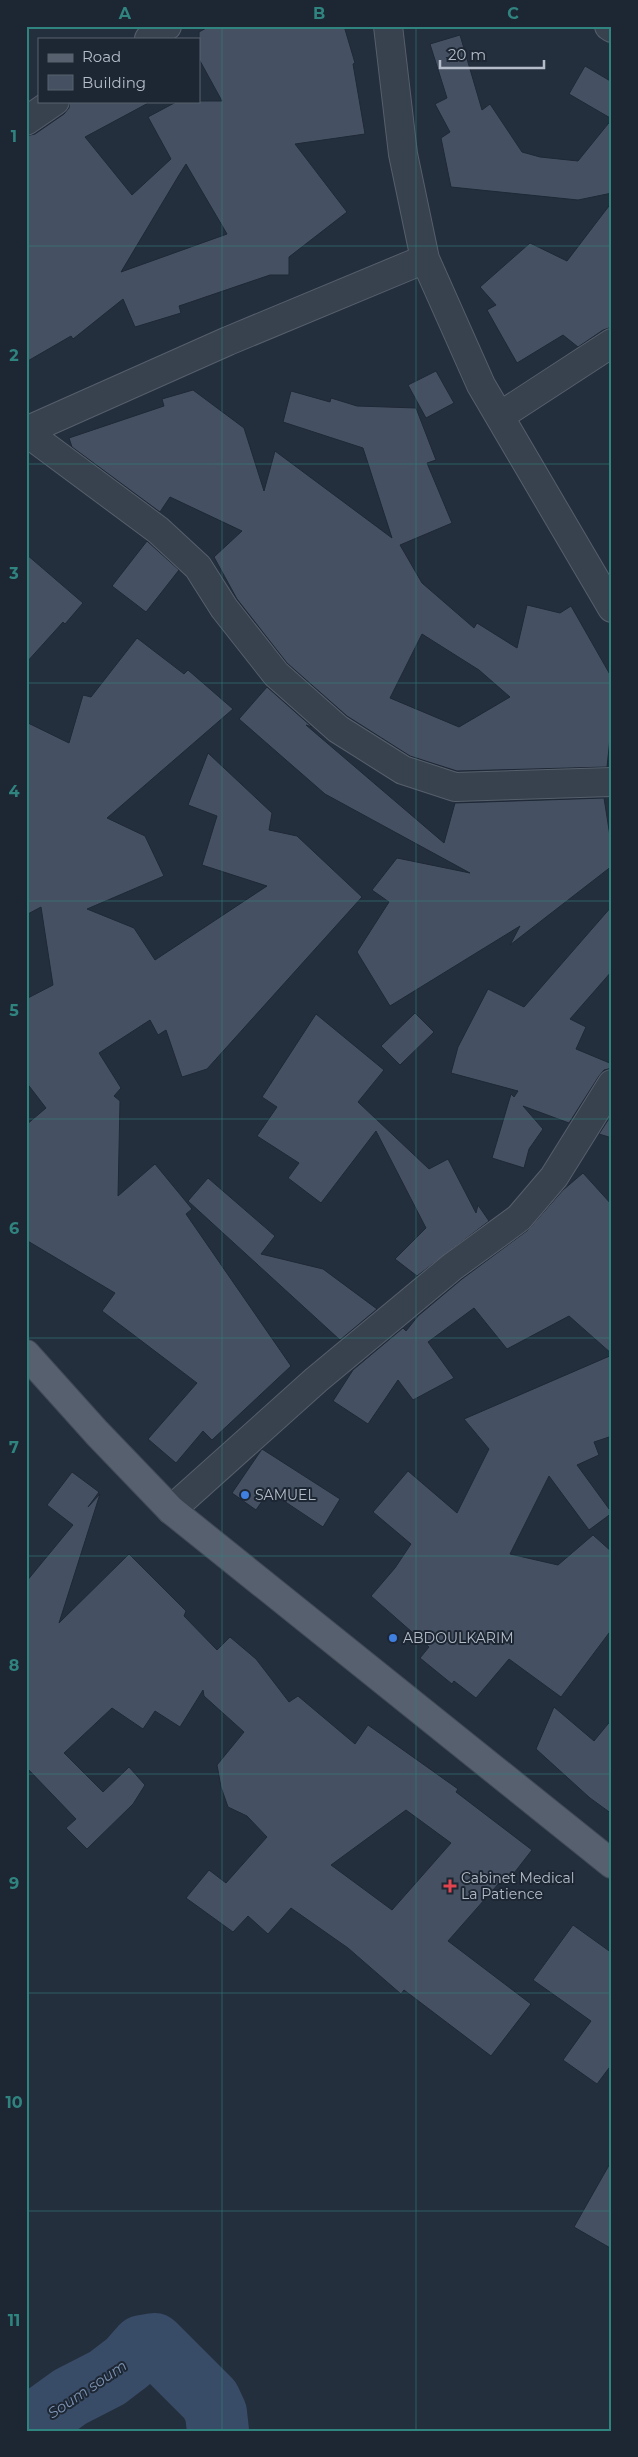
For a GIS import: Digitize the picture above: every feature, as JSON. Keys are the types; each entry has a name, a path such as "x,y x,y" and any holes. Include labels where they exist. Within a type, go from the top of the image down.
{"main road":[{"path":"26,1354 97,1433 171,1510 612,1864"}],"street":[{"path":"150,38 167,26"},
{"path":"388,26 403,154 425,259 481,385 612,608"},
{"path":"26,121 54,102"},
{"path":"425,259 228,340 26,432 158,530 198,568 224,608 276,674 338,729 403,770 455,787 612,782"},
{"path":"500,416 612,342"},
{"path":"171,1510 339,1362 452,1267 519,1218 554,1177 612,1084"}],"building":[{"path":"210,26 344,26 355,63 353,64 365,134 295,144 347,212 289,257 289,275 270,275 179,306 181,313 135,327 123,299 73,339 71,336 26,362 26,136 35,134 64,114 69,108 70,102 150,102 85,137 132,195 171,159 148,117 176,102 222,101 200,61 199,32","holes":["186,164 227,234 121,272"]},
{"path":"460,35 482,110 490,104 522,152 540,157 578,161 612,119 612,193 578,200 451,187 441,138 450,132 435,104 447,98 430,44"},
{"path":"585,66 612,82 612,119 569,94"},
{"path":"612,202 612,327 603,330 578,347 563,335 517,363 487,310 496,305 480,287 530,243 567,261"},
{"path":"436,371 454,403 426,418 408,385"},
{"path":"193,390 244,428 264,491 275,451 392,538 363,448 283,422 291,391 330,402 331,398 357,406 416,408 436,460 427,463 452,523 400,545 422,583 474,628 477,623 517,648 527,605 560,613 571,606 612,678 612,719 607,767 457,771 410,756 347,716 287,663 237,599 214,557 242,531 170,497 160,512 72,447 69,438 164,406 162,399","holes":["422,634 479,670 510,697 459,727 390,698"]},
{"path":"147,541 179,570 146,612 112,586"},
{"path":"26,554 83,603 26,663"},
{"path":"137,638 184,674 188,670 233,709 107,818 145,836 164,876 87,909 134,928 155,960 267,886 202,865 217,816 188,805 208,753 272,813 269,830 297,836 362,897 207,1069 182,1077 166,1030 158,1035 150,1020 99,1053 121,1088 114,1096 120,1101 118,1196 155,1164 192,1209 186,1214 291,1366 212,1440 203,1431 176,1463 148,1439 197,1383 102,1311 115,1293 26,1240 26,1125 46,1108 26,1082 26,999 53,985 41,907 26,915 26,722 69,743 83,695 91,697"},
{"path":"267,687 312,727 306,725 444,843 455,803 604,798 612,849 612,866 510,945 520,926 390,1006 357,952 389,902 372,890 397,858 470,873 325,794 239,719"},
{"path":"612,906 612,971 570,1019 586,1027 576,1049 612,1064 612,1068 604,1070 599,1076 569,1123 523,1106 543,1129 529,1149 524,1168 492,1158 511,1094 514,1097 518,1091 451,1073 458,1047 488,989 524,1007"},
{"path":"415,1013 434,1032 400,1065 381,1046"},
{"path":"316,1014 384,1070 358,1102 429,1169 448,1159 476,1213 478,1205 489,1221 417,1276 395,1259 426,1228 376,1131 321,1203 288,1178 299,1163 257,1136 277,1107 262,1097"},
{"path":"612,1114 612,1138 599,1134"},
{"path":"583,1173 612,1205 612,1354 569,1316 507,1349 474,1308 428,1342 454,1378 413,1400 398,1380 368,1424 333,1401 353,1370 403,1328 406,1331 418,1316 462,1279 528,1230 563,1190"},
{"path":"208,1178 275,1236 261,1254 323,1269 377,1309 340,1340 188,1201"},
{"path":"612,1355 612,1436 594,1442 599,1455 577,1465 612,1513 589,1530 549,1476 510,1554 558,1565 593,1535 612,1552 612,1623 609,1626 612,1629 561,1697 509,1659 476,1698 454,1681 452,1684 420,1658 429,1647 371,1596 395,1568 411,1544 373,1512 408,1471 457,1513 489,1449 464,1419"},
{"path":"262,1449 340,1499 323,1527 269,1491 256,1510 232,1493"},
{"path":"72,1472 99,1492 88,1507 100,1494 59,1623 129,1554 186,1611 184,1616 217,1650 230,1637 256,1659 289,1702 298,1696 355,1744 368,1725 458,1789 456,1792 532,1850 511,1877 507,1874 448,1941 531,2004 491,2056 404,1990 401,1994 348,1948 291,1908 268,1934 248,1916 233,1932 186,1898 209,1870 226,1883 267,1837 247,1816 228,1807 221,1787 217,1765 244,1732 204,1696 203,1690 180,1727 155,1711 143,1729 112,1708 64,1753 103,1792 129,1767 145,1785 133,1804 87,1849 66,1828 76,1819 26,1767 26,1582 73,1525 47,1505","holes":["406,1810 451,1843 392,1910 331,1865"]},
{"path":"554,1707 594,1741 612,1719 612,1814 590,1798 536,1749"},
{"path":"573,1925 612,1953 612,2064 597,2084 563,2060 591,2021 533,1980"},
{"path":"612,2160 612,2249 574,2227"}],"waterway":[{"name":"Soum soum","path":"28,2431 41,2418 70,2397 107,2378 128,2362 142,2346 154,2344 210,2400 216,2413 218,2431"}],"place":[{"name":"SAMUEL","path":"245,1495"},
{"name":"ABDOULKARIM","path":"393,1638"},
{"name":"Cabinet Medical La Patience","path":"450,1886"}]}
